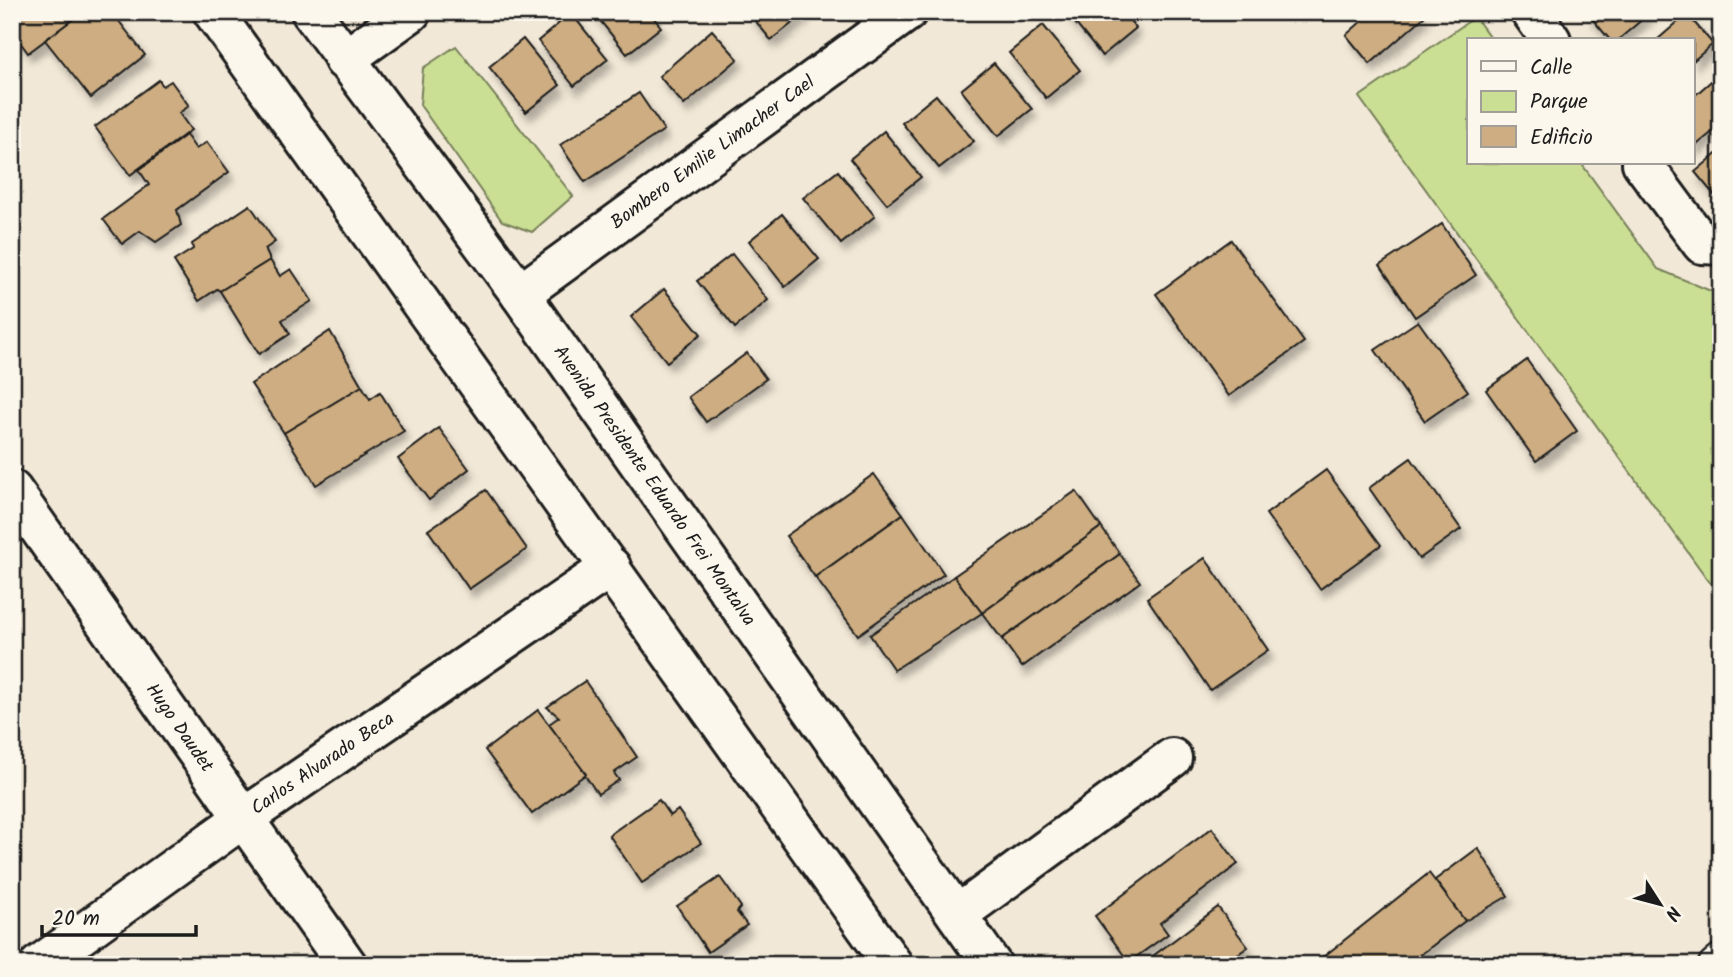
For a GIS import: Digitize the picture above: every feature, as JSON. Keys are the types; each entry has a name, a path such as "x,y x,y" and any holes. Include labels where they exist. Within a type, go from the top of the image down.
{"main road":[{"path":"213,12 893,965"},
{"name":"Avenida Presidente Eduardo Frei Montalva","path":"311,12 520,294 992,965"},
{"path":"344,60 411,12"},
{"name":"Bombero Emilie Limacher Cael","path":"520,294 907,12"},
{"path":"1531,12 1550,38"},
{"path":"1643,164 1711,244"},
{"name":"Hugo Daudet","path":"12,491 347,965"},
{"name":"Carlos Alvarado Beca","path":"39,965 243,819 611,567"},
{"path":"957,915 1172,758"}],"lane":[{"path":"1714,965 1721,959"}],"green space":[{"path":"1475,17 1491,38 1467,38 1467,164 1582,164 1658,269 1713,292 1721,291 1721,586 1716,591 1359,97"},
{"path":"456,46 573,196 532,232 502,221 420,105 423,68"}],"building":[{"path":"12,12 83,12 28,53 12,31"},
{"path":"83,12 112,12 145,55 91,98 45,40"},
{"path":"593,12 649,12 661,27 627,54"},
{"path":"748,12 805,12 805,13 771,40"},
{"path":"1066,12 1123,12 1136,28 1102,56"},
{"path":"1372,12 1420,12 1424,17 1370,64 1346,35"},
{"path":"1651,12 1620,38 1608,38 1588,14"},
{"path":"571,13 608,59 574,86 538,41"},
{"path":"1687,14 1713,44 1694,60 1694,38 1659,38"},
{"path":"1043,25 1080,70 1046,98 1009,53"},
{"path":"712,30 738,59 684,105 659,76"},
{"path":"523,39 560,85 526,112 489,67"},
{"path":"994,63 1032,109 998,136 961,90"},
{"path":"1717,76 1721,81 1721,125 1694,147 1694,96"},
{"path":"159,80 163,86 171,81 189,106 179,113 191,130 130,175 95,127"},
{"path":"639,93 664,130 585,182 560,145"},
{"path":"936,95 974,141 939,168 902,123"},
{"path":"884,131 921,177 887,204 850,159"},
{"path":"186,135 196,149 207,142 229,172 177,210 181,225 156,242 140,231 122,244 103,219 149,185 139,170"},
{"path":"1721,150 1721,202 1720,202 1695,172"},
{"path":"838,171 875,216 841,244 803,198"},
{"path":"250,205 275,242 265,249 270,260 199,301 174,261 193,249 192,244"},
{"path":"782,214 819,259 785,287 749,241"},
{"path":"1442,224 1476,275 1415,317 1380,265"},
{"path":"1231,240 1304,342 1229,396 1156,294"},
{"path":"732,254 768,300 735,328 697,281"},
{"path":"270,260 280,276 291,269 312,301 282,320 290,334 259,354 220,291"},
{"path":"664,289 701,334 667,362 631,317"},
{"path":"1418,321 1468,391 1425,421 1375,350"},
{"path":"330,331 362,386 284,433 251,384"},
{"path":"747,353 766,379 706,422 688,397"},
{"path":"1527,360 1577,431 1536,461 1486,390"},
{"path":"362,386 370,399 380,392 404,431 316,485 284,433"},
{"path":"439,428 469,469 429,500 398,459"},
{"path":"1411,458 1461,529 1419,559 1369,488"},
{"path":"1326,470 1381,545 1320,589 1266,514"},
{"path":"874,474 903,514 815,577 786,536"},
{"path":"486,490 527,549 469,589 428,530"},
{"path":"1076,491 1101,527 982,613 954,576"},
{"path":"903,514 944,574 858,635 815,577"},
{"path":"1101,527 1120,554 1002,639 982,613"},
{"path":"1120,554 1140,582 1022,667 1002,639"},
{"path":"1205,558 1268,650 1210,690 1147,598"},
{"path":"954,576 982,613 894,670 870,635"},
{"path":"585,681 637,757 614,773 619,780 598,794 549,724 559,717 547,707"},
{"path":"538,710 586,774 532,814 485,750"},
{"path":"659,800 670,816 678,810 701,843 642,883 609,835"},
{"path":"1212,828 1238,864 1160,923 1168,934 1129,962 1095,916"},
{"path":"1478,848 1508,896 1465,921 1435,880"},
{"path":"1429,873 1465,921 1407,965 1313,965"},
{"path":"720,877 741,907 737,912 747,925 708,952 677,906"},
{"path":"1218,907 1248,947 1222,965 1141,965"}]}
